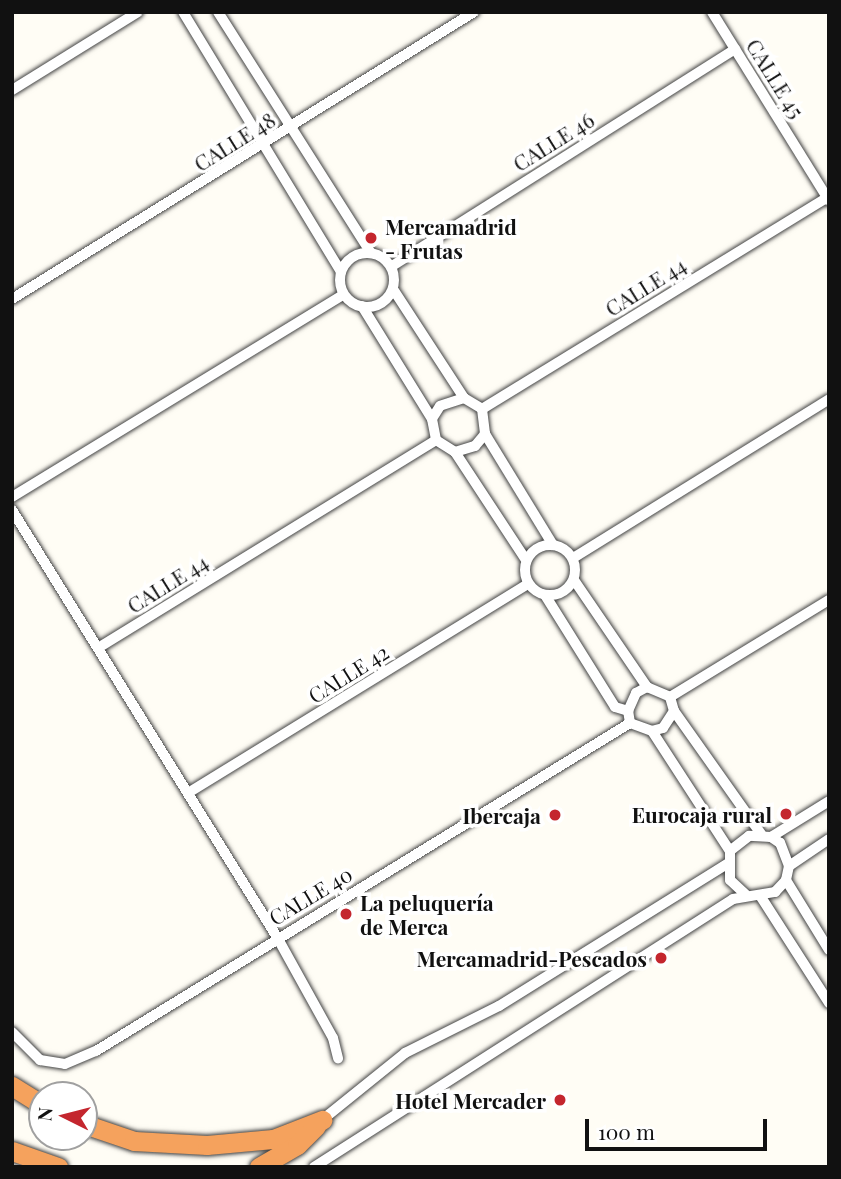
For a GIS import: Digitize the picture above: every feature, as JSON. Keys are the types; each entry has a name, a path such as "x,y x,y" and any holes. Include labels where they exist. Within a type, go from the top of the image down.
{"highway":[{"path":"12,1086 28,1096"},
{"path":"98,1129 134,1142 207,1145 273,1139 322,1120"},
{"path":"259,1167 297,1145 322,1120"},
{"path":"12,1151 58,1167"}],"street":[{"path":"12,90 138,12"},
{"path":"183,12 341,272 343,295"},
{"path":"218,12 371,253 392,266 393,289 464,398 482,409 485,434 552,545 573,558"},
{"name":"CALLE 48","path":"12,299 265,145 474,12"},
{"name":"CALLE 45","path":"712,12 828,198"},
{"name":"CALLE 46","path":"392,266 735,49"},
{"name":"CALLE 44","path":"482,409 828,198"},
{"path":"341,272 358,256 371,253"},
{"path":"362,306 376,306 393,289"},
{"path":"343,295 362,306 432,419 436,440 455,452 526,560 528,584 545,594 615,706 652,732 730,851"},
{"path":"12,497 343,295"},
{"path":"432,419 440,406 464,398"},
{"path":"573,558 829,399"},
{"path":"455,452 475,446 485,434"},
{"name":"CALLE 44","path":"98,648 436,440"},
{"path":"12,510 277,937 333,1038 338,1058"},
{"path":"526,560 540,547 552,545"},
{"path":"573,558 574,580 647,687 670,697"},
{"path":"545,594 558,594 574,580"},
{"name":"CALLE 42","path":"188,793 528,584"},
{"path":"670,697 829,600"},
{"path":"629,717 636,693 647,687"},
{"path":"670,697 674,712 766,836 780,844 789,866 786,880 829,950"},
{"path":"652,732 663,728 674,712"},
{"name":"CALLE 40","path":"12,1032 40,1060 65,1064 96,1051 629,717"},
{"path":"747,895 730,880 727,864 730,851 749,836 766,836 829,800"},
{"path":"789,866 829,839"},
{"path":"322,1120 405,1053 499,1006 727,864"},
{"path":"314,1167 733,899 747,895 761,897 786,880"},
{"path":"761,897 829,1003"}],"place":[{"name":"Mercamadrid - Frutas","path":"371,238"},
{"name":"Eurocaja rural","path":"786,814"},
{"name":"Ibercaja","path":"555,815"},
{"name":"La peluquería de Merca","path":"346,914"},
{"name":"Mercamadrid-Pescados","path":"661,958"},
{"name":"Hotel Mercader","path":"560,1100"}]}
